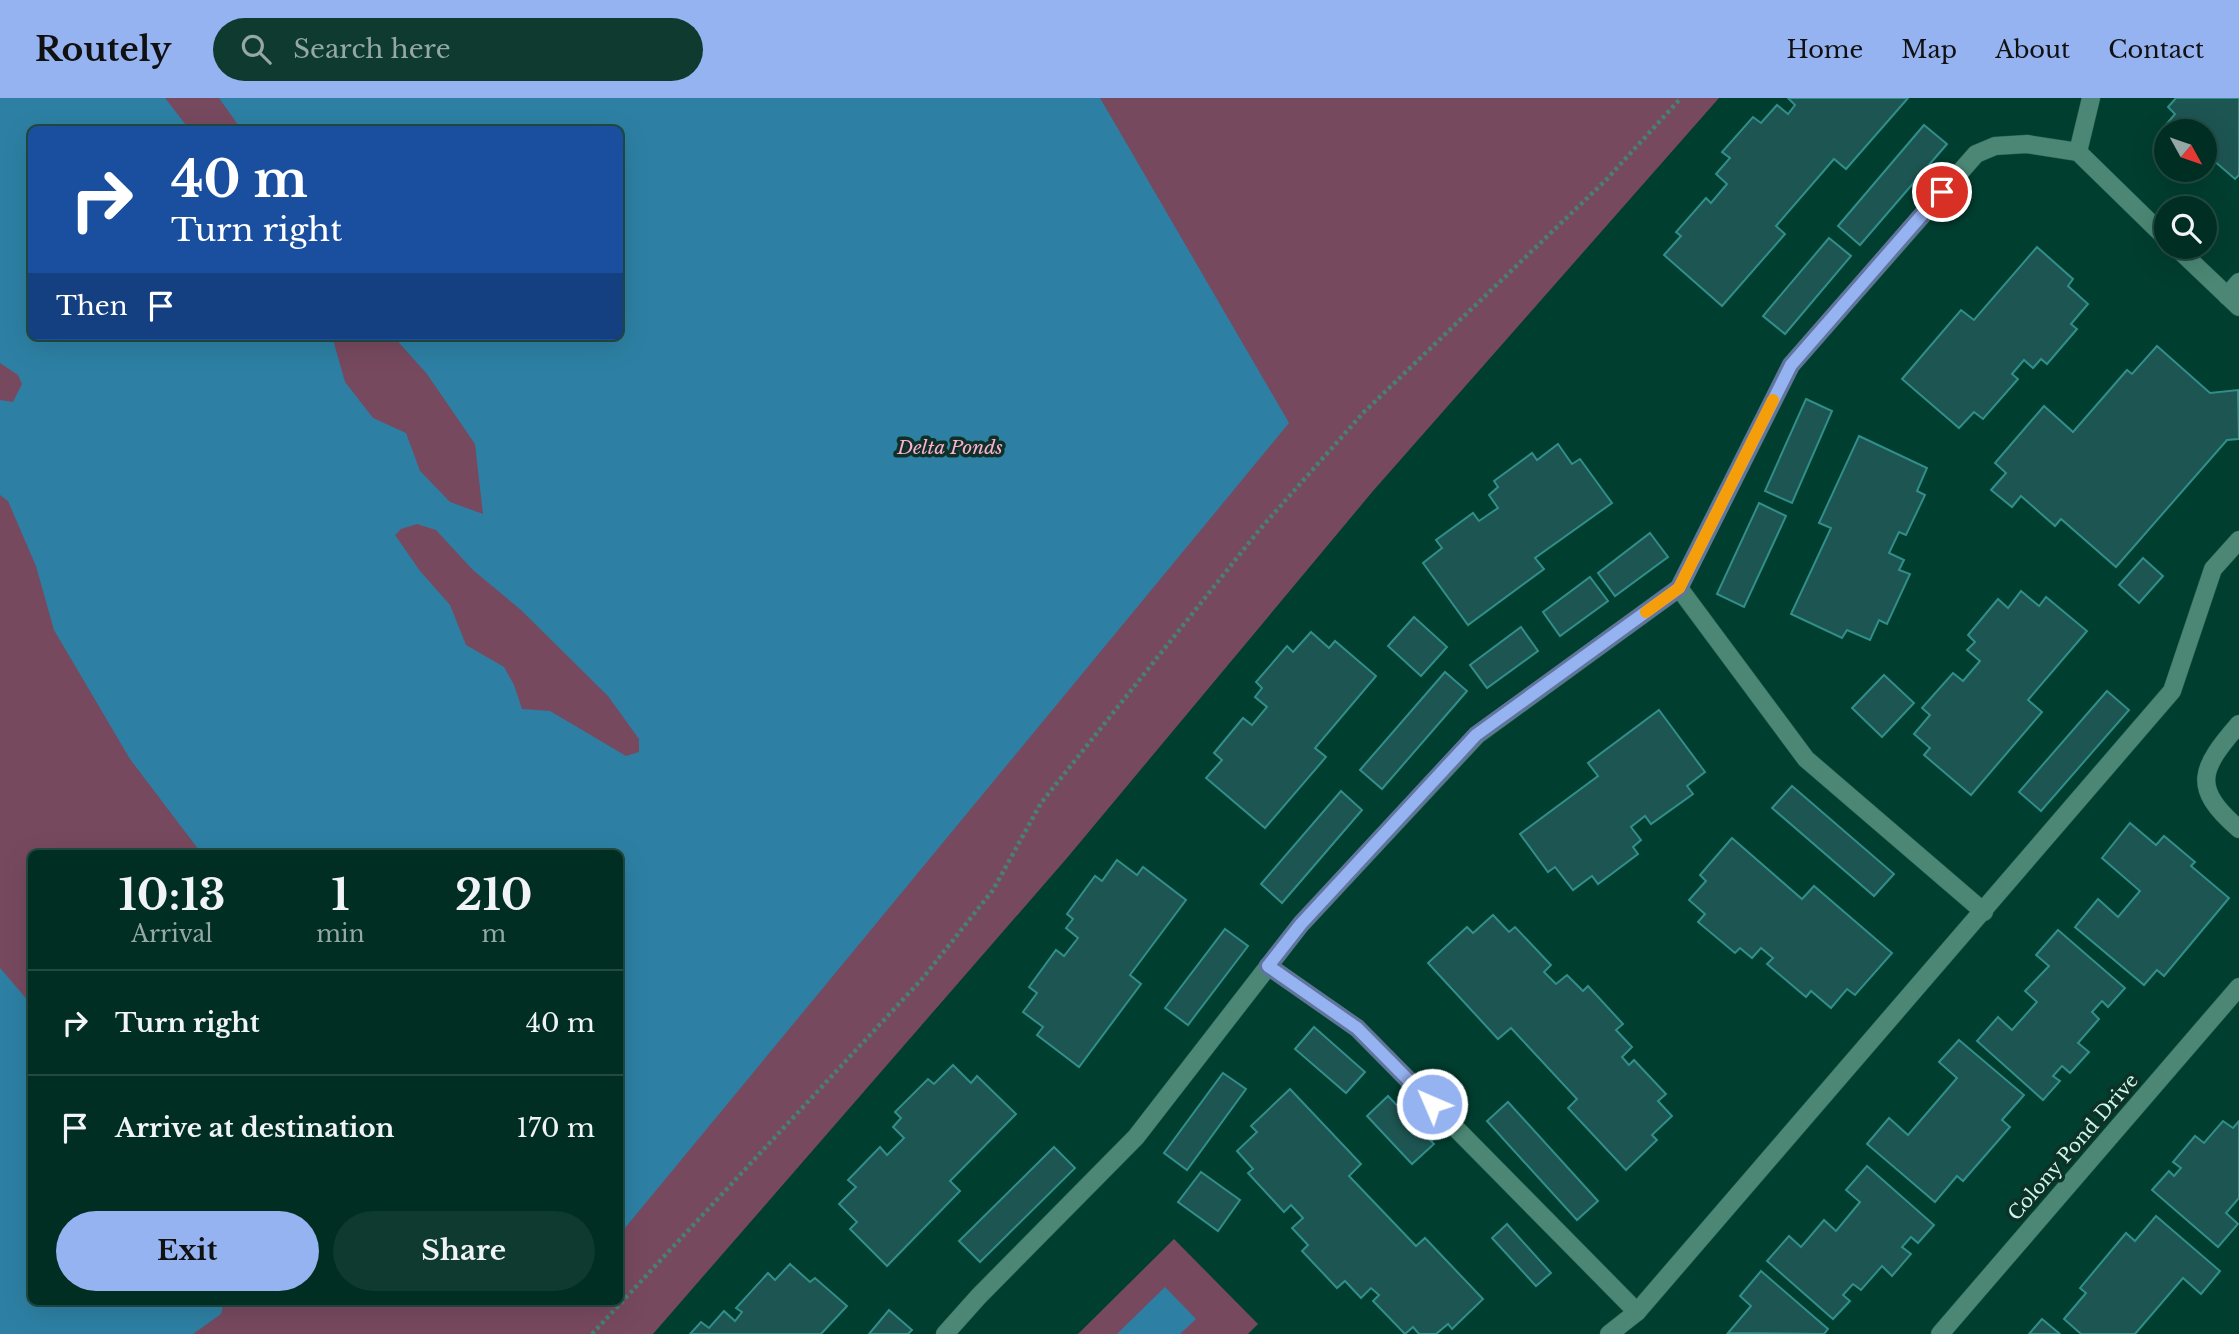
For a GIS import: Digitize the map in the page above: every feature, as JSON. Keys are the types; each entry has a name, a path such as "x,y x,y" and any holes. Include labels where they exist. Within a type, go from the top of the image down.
{"street":[{"path":"2078,152 2091,98"},
{"path":"946,1334 979,1296 1136,1137 1301,924 1476,735 1679,588 1791,365 1976,154 1995,146 2027,144 2078,152 2154,226"},
{"path":"2189,259 2233,301 2239,282"},
{"path":"1609,1334 1637,1312 2172,691 2213,569 2239,540"},
{"path":"1679,588 1807,759 1984,912"},
{"path":"2239,724 2213,755 2207,768 2206,784 2210,799 2239,829"},
{"path":"1268,966 1357,1028 1637,1312"},
{"name":"Colony Pond Drive","path":"1940,1334 2239,987"}],"path":[{"path":"623,1301 922,979 993,890 1041,803 1260,528 1363,412 1606,180 1681,98"},
{"path":"592,1334 619,1305"}],"green space":[{"name":"Delta Ponds","path":"0,98 1719,98 1373,491 1067,858 653,1334 0,1334"},
{"path":"1174,1239 1258,1324 1248,1334 1078,1334"}],"water":[{"name":"Delta Ponds","path":"0,98 165,98 187,126 28,126 28,340 333,340 345,382 373,418 406,433 420,471 450,502 483,514 475,444 427,374 397,340 623,340 623,126 239,126 219,98 1100,98 1289,423 623,1230 623,850 199,850 130,759 54,630 36,566 8,501 0,495 0,400 13,402 22,384 18,375 0,363","holes":["417,524 436,530 473,570 521,610 608,696 639,739 639,752 626,756 550,711 522,709 514,685 504,667 466,645 450,605 420,571 395,535 401,529"]},
{"path":"0,968 28,1001 28,1305 223,1305 221,1314 193,1334 0,1334"},
{"path":"1165,1287 1196,1319 1180,1334 1117,1334"}],"building":[{"path":"1788,98 1908,98 1846,169 1834,159 1776,226 1785,234 1722,306 1664,255 1681,236 1676,232 1706,198 1711,203 1727,184 1716,174 1730,158 1722,152 1753,117 1761,123 1777,105 1788,114 1795,105"},
{"path":"2176,98 2239,98 2239,175 2235,179 2217,163 2217,119 2171,119 2175,114 2168,107"},
{"path":"1924,125 1947,144 1860,245 1838,226"},
{"path":"1829,238 1851,256 1785,334 1763,316"},
{"path":"2037,247 2073,279 2068,286 2088,304 2071,324 2077,329 2047,364 2041,359 2033,368 2024,360 2012,374 2018,379 1983,419 1974,412 1959,428 1902,379 1961,310 1974,320"},
{"path":"2157,346 2210,393 2238,390 2239,439 2227,440 2116,567 2061,519 2055,526 2021,496 2012,507 1991,490 2006,473 1995,463 2044,406 2073,432 2127,370 2132,374"},
{"path":"1806,399 1832,411 1792,503 1765,491"},
{"path":"1859,436 1927,468 1917,491 1925,495 1906,535 1899,532 1889,553 1904,560 1899,570 1910,574 1887,624 1879,620 1870,640 1847,630 1842,638 1791,614 1831,528 1819,523"},
{"path":"1558,444 1572,464 1580,459 1612,503 1535,558 1544,569 1468,625 1423,563 1442,548 1436,540 1473,513 1479,521 1498,508 1489,495 1498,487 1494,481 1532,453 1537,460"},
{"path":"1759,503 1786,516 1744,607 1717,594"},
{"path":"1650,533 1668,557 1615,596 1598,573"},
{"path":"2143,558 2163,576 2139,603 2119,585"},
{"path":"1590,577 1608,601 1560,636 1543,612"},
{"path":"2021,591 2039,606 2046,597 2087,631 2028,700 2042,712 1971,795 1924,755 1930,748 1914,734 1930,715 1922,708 1953,673 1963,681 1980,661 1967,650 1975,642 1968,635 1998,599 2008,608"},
{"path":"1414,617 1447,647 1421,676 1388,646"},
{"path":"1521,627 1538,651 1487,688 1470,665"},
{"path":"1311,632 1329,648 1335,641 1376,676 1315,748 1326,757 1265,828 1206,778 1222,760 1214,753 1243,718 1252,725 1267,707 1255,697 1262,688 1256,682 1287,646 1293,652"},
{"path":"1445,672 1467,691 1382,789 1360,770"},
{"path":"1884,675 1914,703 1882,737 1852,708"},
{"path":"2107,691 2129,710 2041,811 2019,792"},
{"path":"1659,710 1705,772 1687,786 1693,794 1651,824 1645,816 1631,827 1641,840 1633,847 1638,854 1598,884 1592,876 1573,890 1555,867 1548,872 1520,834 1598,776 1588,763"},
{"path":"1792,786 1894,874 1874,896 1772,808"},
{"path":"1341,791 1362,810 1282,903 1261,884"},
{"path":"2130,823 2156,845 2164,836 2195,862 2191,866 2229,898 2164,976 2157,970 2144,985 2075,927 2098,899 2118,917 2140,891 2102,858"},
{"path":"1732,838 1802,899 1814,886 1892,953 1855,995 1847,989 1831,1008 1811,991 1806,997 1767,964 1773,958 1761,948 1752,958 1740,948 1735,953 1698,922 1705,914 1689,900 1706,881 1700,875"},
{"path":"1117,860 1137,875 1143,867 1186,900 1130,975 1141,984 1079,1067 1037,1035 1043,1027 1023,1012 1037,993 1029,987 1056,950 1064,956 1078,938 1066,928 1073,919 1067,914 1095,876 1102,881"},
{"path":"1493,915 1509,932 1515,927 1551,965 1544,972 1556,984 1567,975 1583,991 1588,986 1623,1024 1616,1030 1632,1047 1622,1057 1629,1065 1634,1060 1666,1094 1658,1101 1672,1116 1652,1135 1657,1140 1626,1170 1568,1108 1577,1099 1511,1028 1498,1039 1428,963 1467,927 1473,933"},
{"path":"1225,929 1248,946 1188,1025 1165,1008"},
{"path":"2058,930 2125,988 2108,1007 2102,1001 2092,1012 2099,1019 2078,1043 2089,1052 2070,1073 2062,1066 2053,1076 2060,1081 2043,1100 1977,1041 1998,1017 2012,1030 2037,1002 2025,991 2049,966 2036,955"},
{"path":"1314,1027 1365,1072 1346,1093 1295,1049"},
{"path":"1959,1040 2024,1095 2002,1120 2010,1127 1963,1181 1957,1176 1935,1202 1867,1144 1889,1118 1908,1135 1957,1078 1939,1062"},
{"path":"953,1065 971,1083 977,1076 1016,1114 950,1181 960,1191 887,1266 850,1229 857,1222 839,1204 856,1187 848,1180 880,1147 887,1155 904,1138 893,1127 901,1118 895,1112 928,1079 934,1084"},
{"path":"1223,1073 1246,1089 1187,1170 1164,1153"},
{"path":"1290,1089 1361,1164 1349,1176 1416,1246 1425,1238 1483,1299 1452,1329 1448,1324 1436,1334 1419,1334 1413,1327 1405,1334 1373,1301 1379,1295 1371,1288 1361,1298 1345,1281 1337,1288 1302,1251 1308,1245 1292,1228 1303,1218 1291,1205 1284,1212 1248,1173 1253,1169 1237,1151 1257,1132 1251,1126"},
{"path":"1388,1096 1434,1144 1412,1164 1367,1116"},
{"path":"1508,1102 1598,1201 1577,1220 1487,1121"},
{"path":"2223,1121 2233,1128 2239,1121 2239,1198 2226,1213 2238,1224 2218,1247 2152,1190 2169,1171 2174,1176 2181,1168 2173,1162 2195,1136 2204,1143"},
{"path":"1054,1147 1075,1168 980,1262 959,1241"},
{"path":"1867,1166 1934,1225 1918,1243 1911,1237 1902,1247 1911,1254 1892,1276 1882,1266 1861,1290 1853,1284 1843,1295 1850,1301 1833,1319 1767,1261 1789,1236 1801,1247 1824,1220 1836,1231 1860,1202 1846,1190"},
{"path":"1201,1172 1240,1200 1218,1231 1178,1202"},
{"path":"2156,1216 2220,1271 2201,1294 2183,1278 2135,1334 2081,1334 2064,1319 2086,1293 2080,1288 2126,1233 2135,1241"},
{"path":"1507,1224 1551,1273 1536,1286 1492,1238"},
{"path":"790,1264 810,1282 815,1278 847,1306 821,1334 690,1334 701,1322 709,1328 724,1311 735,1321 742,1312 736,1308 768,1273 775,1280"},
{"path":"1761,1271 1828,1329 1824,1334 1728,1333 1751,1306 1740,1296"},
{"path":"889,1310 912,1330 908,1334 869,1334"},
{"path":"2042,1319 2060,1334 2029,1334"}],"slow traffic":[{"path":"1646,612 1679,588 1773,400"}],"route":[{"path":"1432,1104 1357,1028 1268,966 1301,924 1476,735 1679,588 1791,365 1942,192"}]}
